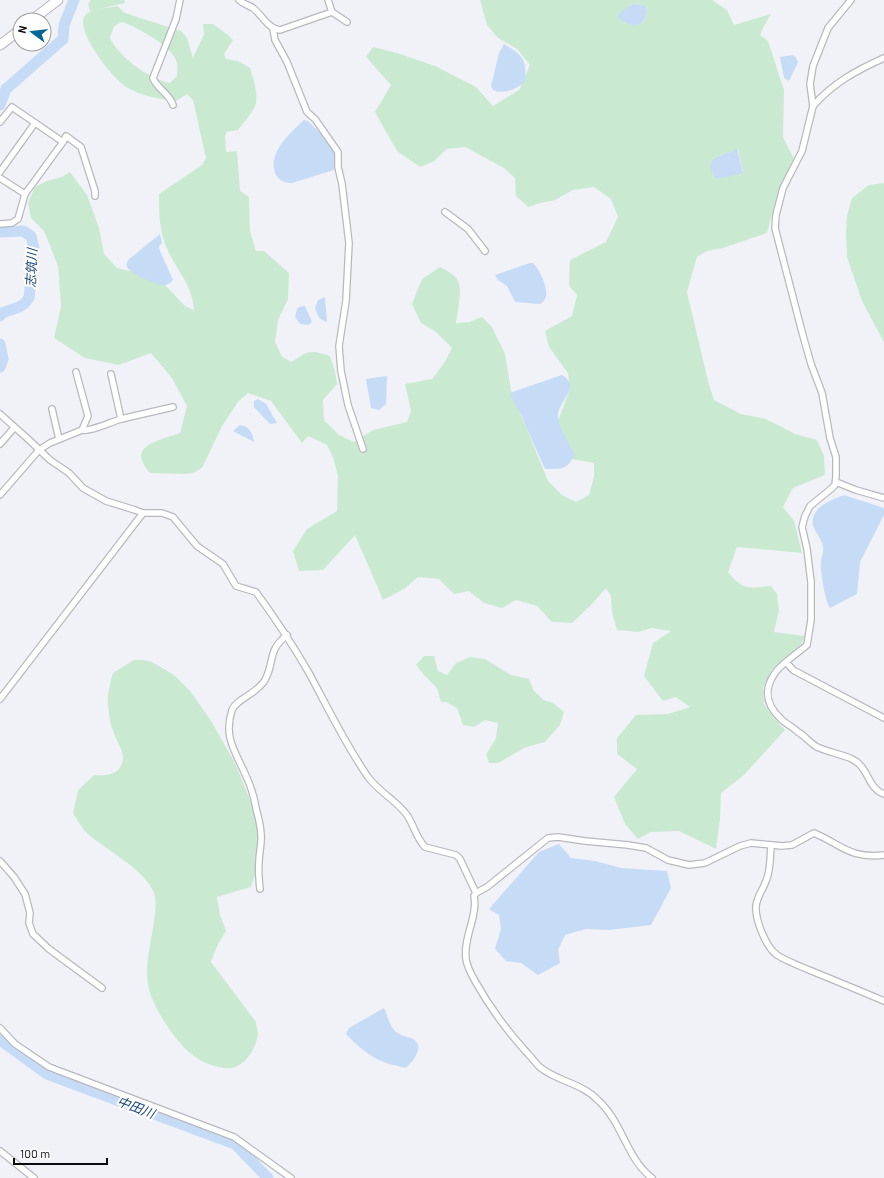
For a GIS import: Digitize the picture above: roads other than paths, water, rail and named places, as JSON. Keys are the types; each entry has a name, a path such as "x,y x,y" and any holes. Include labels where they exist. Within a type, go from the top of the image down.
{"main road":[{"path":"42,12 58,0"},
{"path":"0,45 12,36"}],"street":[{"path":"173,105 168,95 158,86 153,78 176,19 180,0"},
{"path":"239,0 243,4 252,8 273,29 275,40 287,62 307,112 315,118 338,152 338,167 342,184 349,243 346,301 339,346 341,371 348,406 363,450"},
{"path":"328,0 332,12 347,22"},
{"path":"851,0 828,28 813,66 810,84 813,106 802,150 783,188 776,215 775,228 804,338 822,393 830,438 836,457 836,482 832,490 810,506 802,527 807,549 811,582 811,620 807,645 778,668 766,692 774,712 781,720 799,732 811,743 852,759 860,764 867,774 873,788 884,794"},
{"path":"273,29 280,30 332,12"},
{"path":"813,106 826,92 850,74 884,58"},
{"path":"0,122 12,107 63,142"},
{"path":"0,172 35,122"},
{"path":"0,224 12,223 18,219 25,194 66,136 81,147 96,191 95,196"},
{"path":"0,178 25,194"},
{"path":"445,212 468,229 485,252"},
{"path":"76,372 88,416 82,430"},
{"path":"111,374 121,419"},
{"path":"0,495 39,450 50,443 82,430 87,431 121,419 173,407"},
{"path":"52,409 59,439"},
{"path":"0,414 50,460 69,473 82,488 106,500 143,512 156,512 173,517 197,546 223,564 236,586 256,592 287,635 339,732 368,777 378,789 408,816 422,843 426,846 456,855 460,859 476,893 474,896 474,912 467,935 466,959 470,971 481,992 494,1012 515,1040 541,1068 579,1086 599,1101 615,1121 638,1164 645,1173 652,1178"},
{"path":"0,444 14,428"},
{"path":"836,482 856,490 884,498"},
{"path":"0,699 143,512"},
{"path":"260,889 258,863 261,835 257,809 246,775 234,752 229,736 228,724 233,708 257,690 262,684 268,674 274,649 287,635"},
{"path":"786,662 793,670 884,718"},
{"path":"476,893 487,887 548,838 558,837 585,841 628,844 646,848 668,860 689,865 705,863 740,846 751,843 782,846 792,844 814,834 849,852 863,856 884,855"},
{"path":"771,845 770,868 766,882 759,895 756,907 757,921 764,938 772,950 778,955 809,970 884,1001"},
{"path":"0,861 14,877 25,894 30,913 29,923 33,934 49,949 102,988"},
{"path":"0,1028 16,1044 49,1067 234,1137 291,1178"},
{"path":"0,1151 34,1178"}],"water":[{"path":"634,4 645,5 647,10 644,19 638,25 624,22 617,16 626,8"},
{"path":"504,44 520,55 525,68 525,82 514,89 501,92 493,90 491,86 499,53"},
{"path":"792,55 796,57 798,62 789,81 784,78 780,57"},
{"path":"304,120 308,121 324,137 335,153 334,170 292,183 285,182 279,179 276,175 274,159 281,144"},
{"path":"737,148 743,173 723,178 715,178 710,167 711,161"},
{"path":"160,234 162,243 159,246 160,251 173,280 165,285 154,283 138,276 127,267 128,260"},
{"path":"533,263 536,267 545,284 546,296 544,301 540,304 515,302 507,286 498,280 495,275"},
{"path":"325,297 326,322 319,318 315,308 318,300"},
{"path":"305,306 312,322 308,325 300,324 295,317 297,309"},
{"path":"562,375 568,380 570,390 561,405 558,416 560,426 575,454 564,468 545,469 522,415 512,399 511,393"},
{"path":"387,376 386,404 379,410 371,408 366,379"},
{"path":"258,399 266,404 277,423 270,424 254,407 254,401"},
{"path":"240,425 250,430 254,442 233,431"},
{"path":"844,495 884,508 884,515 860,562 857,594 830,608 825,593 821,572 823,547 821,540 813,526 813,518 821,506"},
{"path":"559,844 571,858 595,861 621,868 667,871 671,888 651,925 609,930 586,929 565,935 558,950 560,963 538,975 521,963 506,961 495,949 501,929 499,915 489,909 539,852"},
{"path":"384,1008 390,1025 394,1030 417,1042 417,1054 406,1068 386,1063 374,1057 362,1049 346,1034 349,1028"}],"waterway":[{"name":"志筑川","path":"0,105 6,89 63,39 64,25 74,0"},
{"name":"志筑川","path":"0,232 23,231 31,236 34,248 29,298 24,304 2,313 0,316"},
{"name":"志筑川","path":"0,344 3,359 0,367"},
{"name":"中田川","path":"0,1040 47,1074 235,1144 268,1178"}]}
